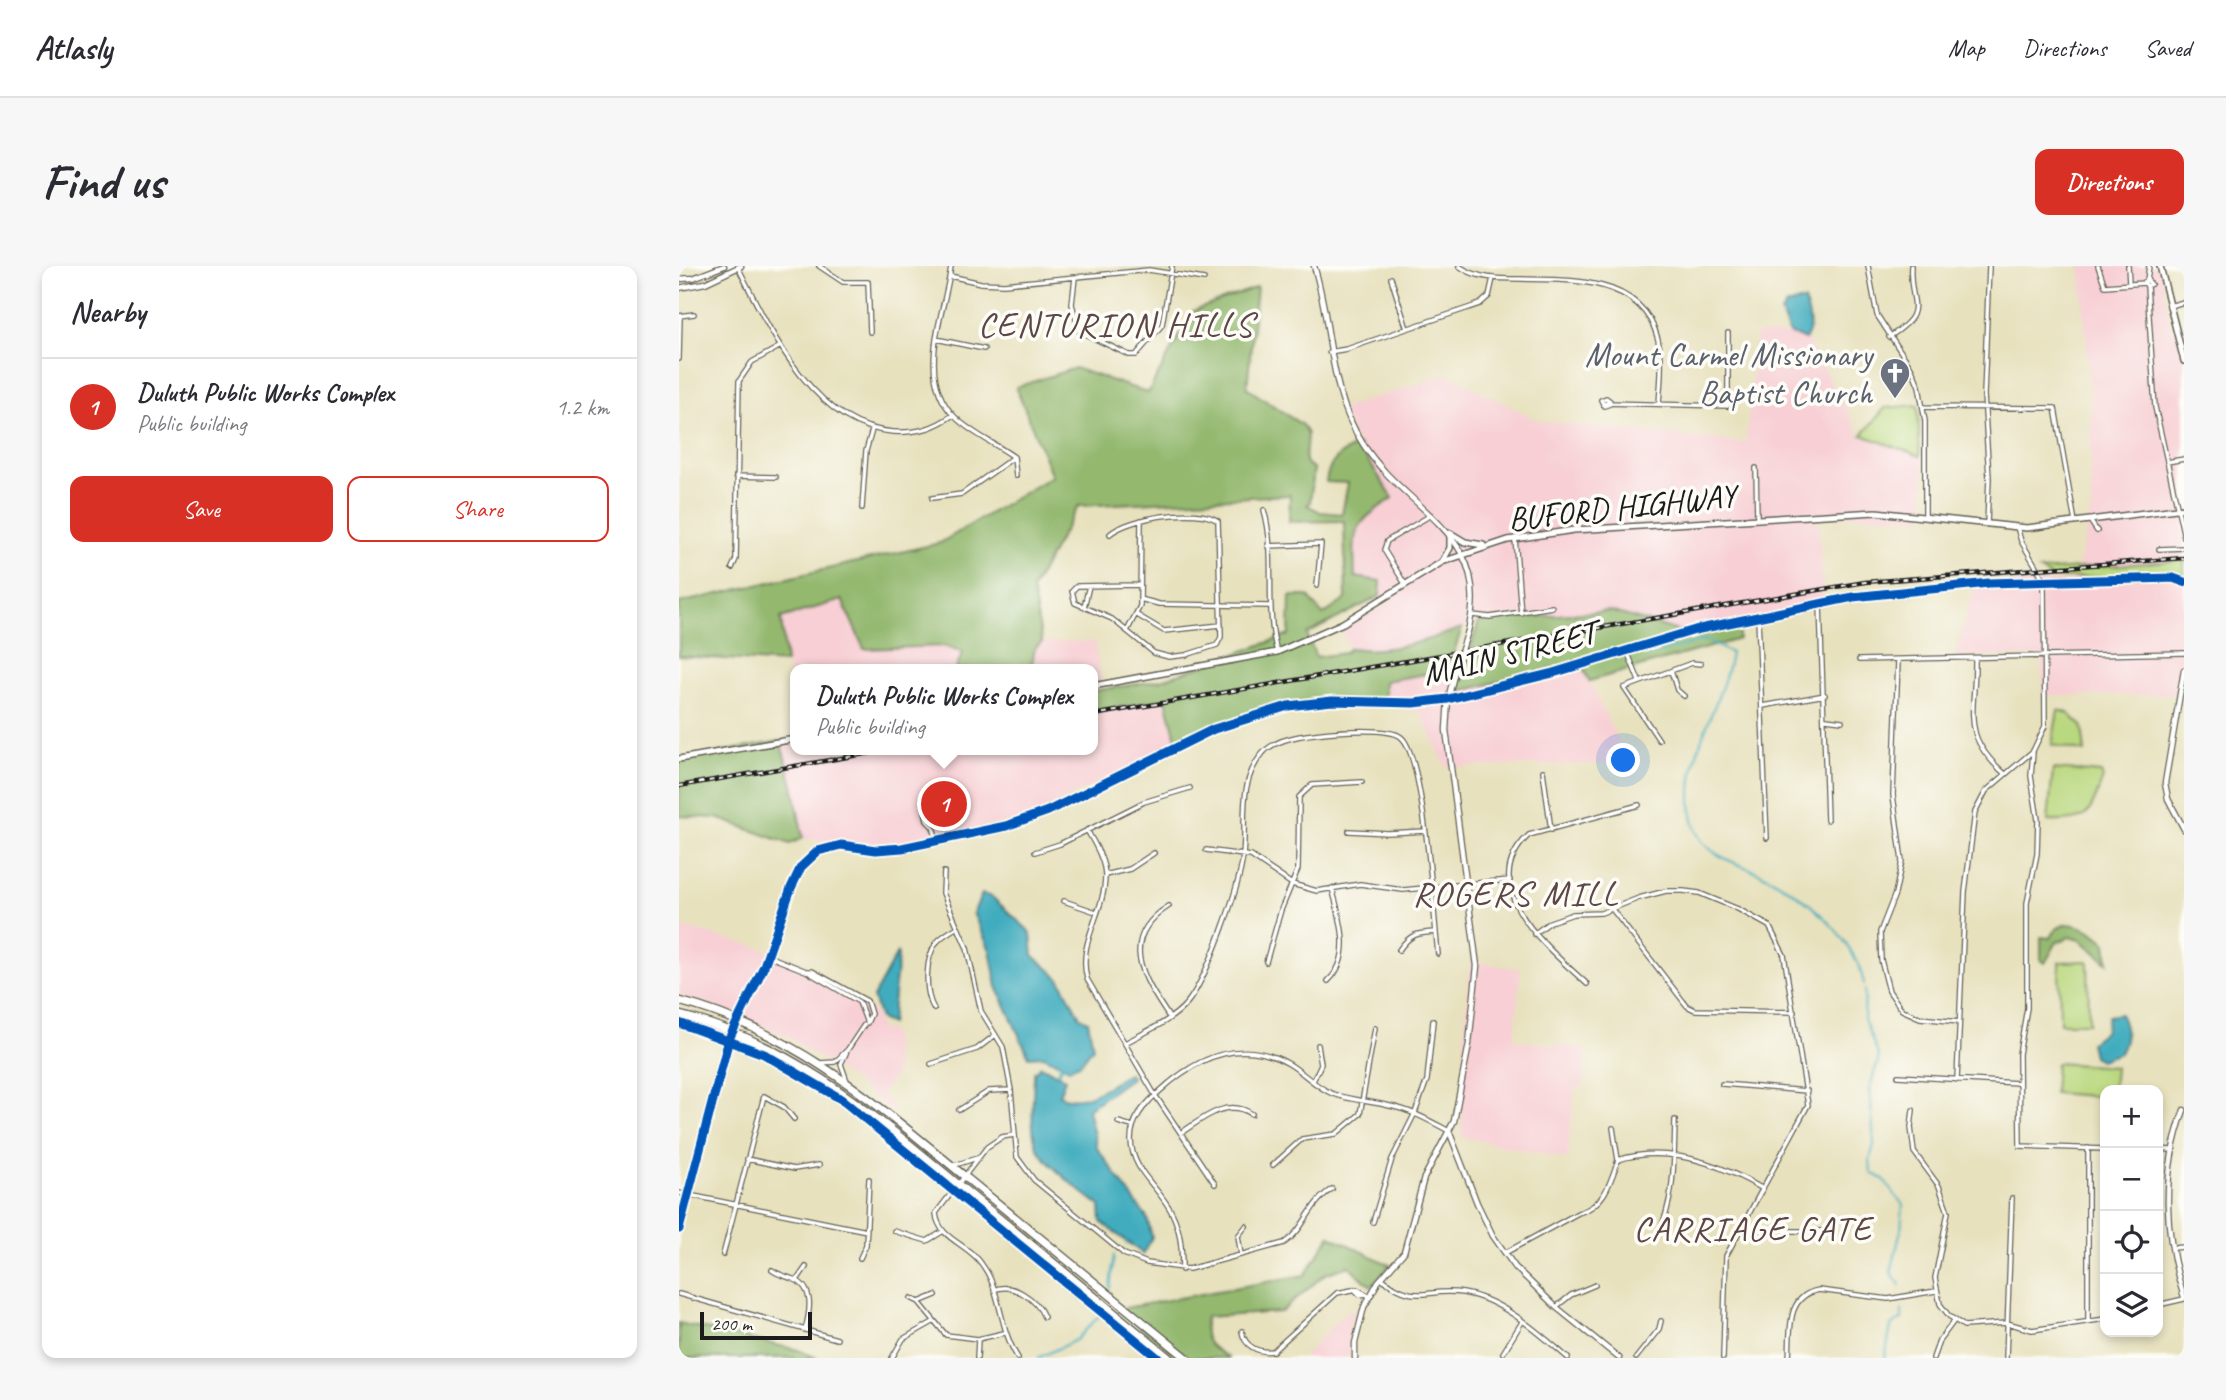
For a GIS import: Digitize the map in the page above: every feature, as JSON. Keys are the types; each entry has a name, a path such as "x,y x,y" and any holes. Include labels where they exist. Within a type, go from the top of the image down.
{"highway":[{"path":"679,1001 738,1019 776,1036 847,1081 1186,1358"},
{"path":"679,1015 732,1031 799,1063 845,1094 1169,1358"}],"main road":[{"path":"2160,266 2184,361"},
{"name":"BUFORD HIGHWAY","path":"1098,685 1277,652 1343,623 1442,562 1515,538 1574,530 1865,512 1925,515 2017,527 2075,524 2184,508"},
{"path":"1442,562 1450,548 1450,533 1468,543 1489,545"},
{"path":"679,759 790,740"}],"street":[{"path":"679,279 693,278 724,266"},
{"path":"679,288 705,283 739,266 779,347 839,414 872,430 920,432 953,415"},
{"path":"819,266 843,282 868,282 870,332"},
{"path":"951,266 936,339 933,365 935,378 953,415 972,431 1014,457"},
{"path":"1075,278 1072,304 1079,331 1129,355 1136,355 1162,325 1172,266"},
{"path":"1314,266 1322,289 1329,352 1339,395 1357,434 1398,488 1450,533 1463,554 1473,590 1472,615 1448,699 1447,741 1473,923 1476,983 1462,1084 1454,1121 1424,1178 1403,1252 1368,1295 1358,1325 1355,1358"},
{"path":"1459,266 1467,272 1493,278 1588,281 1631,299 1656,332 1660,351 1659,404"},
{"path":"1868,266 1877,315 1917,378 1923,407 1925,515"},
{"path":"1889,337 1914,316 1911,266"},
{"path":"1987,524 1989,478 1985,407 1989,266"},
{"path":"2098,266 2105,286 2146,283"},
{"path":"2128,266 2129,284"},
{"path":"2149,266 2146,283 2153,393 2176,510 2184,537"},
{"path":"950,276 981,283 1004,284 1149,270 1205,279"},
{"path":"1391,278 1407,329"},
{"path":"1329,352 1480,304 1489,296 1493,278"},
{"path":"2169,306 2184,302"},
{"path":"679,359 680,316 694,314"},
{"path":"1605,403 1728,406 1728,333"},
{"path":"936,339 984,349"},
{"path":"732,568 736,559 739,382 751,362 779,347"},
{"path":"1923,407 2055,408 2075,524"},
{"path":"862,508 866,452 872,430"},
{"path":"1014,457 1016,477"},
{"path":"932,498 962,494 1014,457"},
{"path":"2167,462 2184,459"},
{"path":"1756,468 1757,518"},
{"path":"736,476 776,477"},
{"path":"1264,510 1268,546 1269,606 1277,652"},
{"path":"1110,534 1141,520 1206,515 1217,519 1221,603 1221,637 1217,645 1186,655 1169,657 1154,653 1112,619 1074,601 1072,591 1077,586 1140,585"},
{"path":"1405,584 1384,550 1387,541 1431,516"},
{"path":"1127,631 1137,615 1140,599 1141,520"},
{"path":"2091,522 2097,531"},
{"path":"2017,527 2021,541 2044,580 2046,658 2045,726 2033,751 2031,776 2038,820 2037,854 2027,903 2027,1008 2020,1047 2020,1146 2100,1149"},
{"path":"1515,538 1521,613"},
{"path":"1268,546 1321,544 1317,586"},
{"path":"2159,549 2184,548"},
{"name":"MAIN STREET","path":"732,1031 768,956 801,867 818,851 841,845 891,850 1006,825 1037,815 1214,729 1263,712 1311,702 1448,699 1565,669 1626,649 1820,602 1955,586 2044,580 2173,578 2184,582"},
{"path":"1084,607 1089,586"},
{"path":"1140,599 1159,604 1221,603 1269,606"},
{"path":"1820,602 1826,719 1827,820"},
{"path":"1472,615 1490,617 1552,607"},
{"path":"1137,615 1164,631 1221,625"},
{"path":"1758,615 1767,838"},
{"path":"1626,649 1639,681"},
{"path":"1859,660 2184,653"},
{"path":"1186,655 1188,670"},
{"path":"1975,658 1973,724 1976,742 2005,774"},
{"path":"1898,661 1893,795 1902,861 1895,894 1880,932 1881,960 1889,992 1902,1010 1920,1018 1960,1022"},
{"path":"1659,740 1623,688 1692,663 1701,664"},
{"path":"2184,670 2165,783 2168,799 2184,829"},
{"path":"1671,671 1677,690 1684,696"},
{"path":"1763,706 1825,695"},
{"path":"1826,719 1842,721"},
{"path":"1125,1044 1169,1017 1186,1004 1196,990 1237,883 1244,854 1245,789 1255,767 1271,746 1314,734 1378,732 1395,733 1409,744 1425,831 1438,954"},
{"path":"1957,1080 1965,892 1975,812 1986,791 2033,751"},
{"path":"1543,771 1551,830"},
{"path":"1266,962 1281,910 1298,869 1297,807 1301,793 1312,785 1362,782"},
{"path":"1035,852 1144,802 1190,788"},
{"path":"923,798 927,821 933,827 937,840"},
{"path":"1587,984 1534,934 1518,913 1510,880 1518,846 1529,835 1639,805"},
{"path":"1087,830 1105,874 1083,964 1096,996 1155,1095 1215,1184"},
{"path":"1349,831 1425,831"},
{"path":"1206,849 1251,856 1292,884 1317,891 1360,884 1403,890 1510,880"},
{"path":"1105,874 1130,869 1154,853"},
{"path":"944,872 943,893 967,948 981,1011 1003,1047 1011,1090 1017,1157 1023,1168 1124,1254 1147,1263 1182,1270 1274,1248 1289,1240 1312,1205 1332,1189"},
{"path":"1328,981 1339,971 1343,945 1332,888"},
{"path":"1534,934 1550,922 1573,914 1601,913 1666,891 1683,891 1699,893 1769,926 1784,955 1807,1091 1806,1113 1726,1256 1723,1358"},
{"path":"1064,901 1096,912"},
{"path":"1169,906 1155,915 1143,929 1138,951 1144,975 1169,1017"},
{"path":"1611,908 1686,1006 1695,1010 1794,1012"},
{"path":"934,1009 927,997 931,950 939,938 956,928"},
{"path":"1399,950 1408,937 1417,933 1436,932"},
{"path":"768,956 806,971 859,1002 865,1024 841,1064 847,1081"},
{"path":"1373,1222 1396,1149 1415,1113 1429,1066 1433,1021"},
{"path":"1273,1165 1302,1139 1344,1130 1360,1114 1375,1028"},
{"path":"679,1229 720,1064 732,1031"},
{"path":"932,1063 977,1049 994,1036"},
{"path":"1313,1081 1321,1063 1318,1045"},
{"path":"820,1063 835,1062 848,1049"},
{"path":"1182,1270 1176,1223 1166,1204 1137,1165 1131,1140 1133,1127 1141,1109 1155,1095 1201,1060 1231,1051 1255,1051 1275,1057 1329,1093 1362,1103 1388,1105 1415,1113 1448,1131 1477,1203 1505,1253 1528,1281 1556,1307 1619,1358"},
{"path":"1898,1076 2019,1083"},
{"path":"1722,1084 1807,1091"},
{"path":"959,1110 989,1091 1011,1090"},
{"path":"723,1255 764,1097 784,1107 794,1119"},
{"path":"1181,1132 1219,1109 1234,1107 1252,1114"},
{"path":"1913,1110 1911,1127 1914,1152 1939,1186 1948,1212 1948,1227 1936,1268 1936,1291 1944,1311 1954,1321 1973,1327 2007,1324 2032,1330 2100,1319"},
{"path":"2163,1304 2184,1298 2171,1248 2167,1210 2171,1150 2184,1110"},
{"path":"1657,1237 1667,1214 1674,1157 1675,1120"},
{"path":"1118,1122 1133,1127"},
{"path":"1505,1253 1590,1209 1602,1200 1618,1160 1613,1128"},
{"path":"1014,1135 995,1140 936,1213 942,1233 974,1253 986,1269 1004,1333 1019,1358"},
{"path":"2088,1148 2088,1322"},
{"path":"2163,1149 2171,1150"},
{"path":"1618,1160 1636,1154 1701,1159 1763,1189"},
{"path":"951,1165 968,1163 979,1157"},
{"path":"747,1159 794,1169 819,1165"},
{"path":"860,1258 865,1251 869,1179"},
{"path":"679,1193 867,1231"},
{"path":"2006,1358 2012,1198"},
{"path":"1744,1225 1753,1231 1832,1231"},
{"path":"1241,1255 1238,1236 1245,1226"},
{"path":"894,1231 927,1241 942,1233"},
{"path":"2171,1248 2184,1247"},
{"path":"797,1280 806,1267"},
{"path":"772,1270 797,1280 807,1292 810,1303 805,1330"},
{"path":"1381,1278 1405,1294 1416,1296 1450,1292 1479,1297 1522,1322 1568,1358"},
{"path":"1556,1307 1571,1295 1595,1285"},
{"path":"994,1290 1012,1288 1036,1306 1044,1317"},
{"path":"1242,1331 1244,1340 1258,1351 1273,1351 1337,1293 1354,1289 1368,1295"},
{"path":"1789,1358 1793,1308 1811,1292 1819,1290 1888,1299 1936,1291"},
{"path":"679,1294 837,1339"},
{"path":"919,1302 936,1295"},
{"path":"911,1298 919,1302 946,1335 978,1339 1004,1333"},
{"path":"1636,1358 1659,1329 1661,1321"},
{"path":"1933,1358 1939,1341 1954,1321"},
{"path":"892,1358 903,1339 933,1322"},
{"path":"1503,1353 1522,1322"},
{"path":"977,1358 978,1339"}],"shaded area":[{"path":"2080,266 2160,266 2172,331 2184,329 2184,654 2177,694 2043,696 2041,656 1955,657 1975,584 2075,581 2091,508 2091,398"},
{"path":"1756,333 1805,336 1861,436 1924,459 1923,517 1818,515 1824,604 1682,632 1610,611 1479,621 1426,641 1375,652 1350,648 1341,630 1385,605 1380,596 1381,582 1355,578 1354,541 1361,518 1393,497 1365,457 1340,409 1447,374 1539,421 1746,443"},
{"path":"842,600 864,649 945,646 963,652 958,664 790,664 790,675 781,618"},
{"path":"1095,641 1102,689 1098,690 1098,664 1032,664 1035,648 1042,642"},
{"path":"1469,645 1457,691 1580,662 1629,763 1446,767 1421,713 1385,699 1385,681 1448,670"},
{"path":"1166,699 1177,743 1026,819 865,849 803,838 793,785 780,741 790,739 790,755 1098,755 1098,711"},
{"path":"679,926 764,949 875,1012 880,1028 893,1032 896,1074 881,1094 894,1107 890,1111 853,1080 786,1036 700,1001 679,996"},
{"path":"1470,961 1521,969 1514,1040 1586,1049 1583,1087 1575,1087 1567,1159 1461,1137"},
{"path":"1347,1311 1356,1312 1350,1324 1350,1358 1302,1358"}],"green space":[{"path":"1257,287 1247,388 1302,425 1307,434 1305,462 1314,469 1310,503 1307,505 1320,512 1342,514 1348,483 1326,482 1327,475 1336,459 1358,445 1393,498 1362,522 1355,538 1355,577 1381,581 1380,596 1307,634 1316,657 1344,653 1350,648 1393,648 1462,628 1448,670 1385,681 1385,699 1302,702 1218,727 1177,743 1166,699 1098,711 1098,690 1161,680 1289,635 1290,596 1308,596 1323,615 1346,599 1344,521 1289,522 1290,495 1078,506 1032,589 1042,642 1035,648 1032,664 958,664 963,652 945,646 864,649 842,600 781,618 786,663 679,656 679,603 940,543 1052,476 1016,387 1075,368 1148,393 1193,311"},
{"path":"1918,405 1920,456 1862,435 1885,408"},
{"path":"2184,560 2184,575 2065,578 2051,577 2040,571"},
{"path":"1610,611 1682,632 1739,622 1739,639 1589,681 1580,662 1457,692 1479,621"},
{"path":"2058,710 2068,713 2082,726 2085,752 2052,745"},
{"path":"780,741 793,785 803,838 790,844 717,818 679,816 679,760"},
{"path":"2053,769 2101,773 2103,778 2095,800 2081,818 2048,821"},
{"path":"2066,924 2083,927 2106,943 2108,963 2081,940 2069,937 2057,942 2045,963 2041,961 2041,937 2051,938 2056,929"},
{"path":"2088,961 2089,1023 2060,1023 2059,962"},
{"path":"2056,1063 2115,1067 2113,1085 2100,1085 2100,1097 2054,1093"},
{"path":"1330,1236 1390,1265 1371,1286 1349,1266 1325,1274 1281,1312 1206,1317 1205,1332 1208,1342 1229,1358 1179,1358 1119,1309 1305,1275"},
{"path":"679,1323 798,1350 817,1358 679,1358"}],"water":[{"path":"1804,301 1809,316 1810,326 1805,340 1789,333 1781,313 1786,306"},
{"path":"982,894 992,897 1027,929 1031,934 1033,955 1059,978 1080,1017 1088,1021 1093,1047 1081,1063 1069,1069 1044,1056 1029,1057 997,987 990,950 973,913"},
{"path":"897,953 891,1024 880,1019 873,997"},
{"path":"2120,1014 2126,1033 2123,1048 2120,1053 2100,1060 2093,1056 2090,1043 2105,1031 2108,1016"},
{"path":"1041,1066 1065,1079 1059,1095 1068,1098 1095,1093 1129,1073 1131,1078 1088,1109 1097,1148 1147,1218 1152,1237 1143,1254 1101,1222 1100,1206 1056,1170 1037,1147 1033,1120 1034,1072"}],"waterway":[{"path":"1645,656 1705,640 1731,653 1721,689 1701,741 1692,777 1691,808 1696,831 1702,841 1715,852 1762,874 1810,905 1839,934 1850,950 1864,984"},
{"path":"1865,990 1864,1019 1879,1057 1870,1087 1874,1144 1870,1160 1871,1173 1883,1179 1903,1205 1901,1230 1891,1272 1900,1285"},
{"path":"1058,1073 1062,1065"},
{"path":"1110,1288 1114,1255"},
{"path":"1885,1358 1891,1326 1902,1319 1902,1310"},
{"path":"1038,1358 1076,1340 1101,1314"}],"railway":[{"path":"1098,714 1865,582 2184,558"},
{"path":"679,786 859,755"}],"cycle path":[{"path":"679,1229 729,1039 764,966 791,888 801,867 818,851 841,845 876,850 902,848 1006,826 1048,811 1214,729 1288,706 1332,701 1414,703 1448,699 1553,673 1695,630 1853,597 1989,583 2173,578 2184,582"},
{"path":"679,1023 764,1054 841,1099 1158,1358"}],"place":[{"name":"Mount Carmel Missionary Baptist Church","path":"1895,400"},
{"name":"Duluth Public Works Complex","path":"944,804"}],"district":[{"name":"CENTURION HILLS","path":"1116,324"},
{"name":"ROGERS MILL","path":"1516,893"},
{"name":"CARRIAGE GATE","path":"1753,1228"}]}
